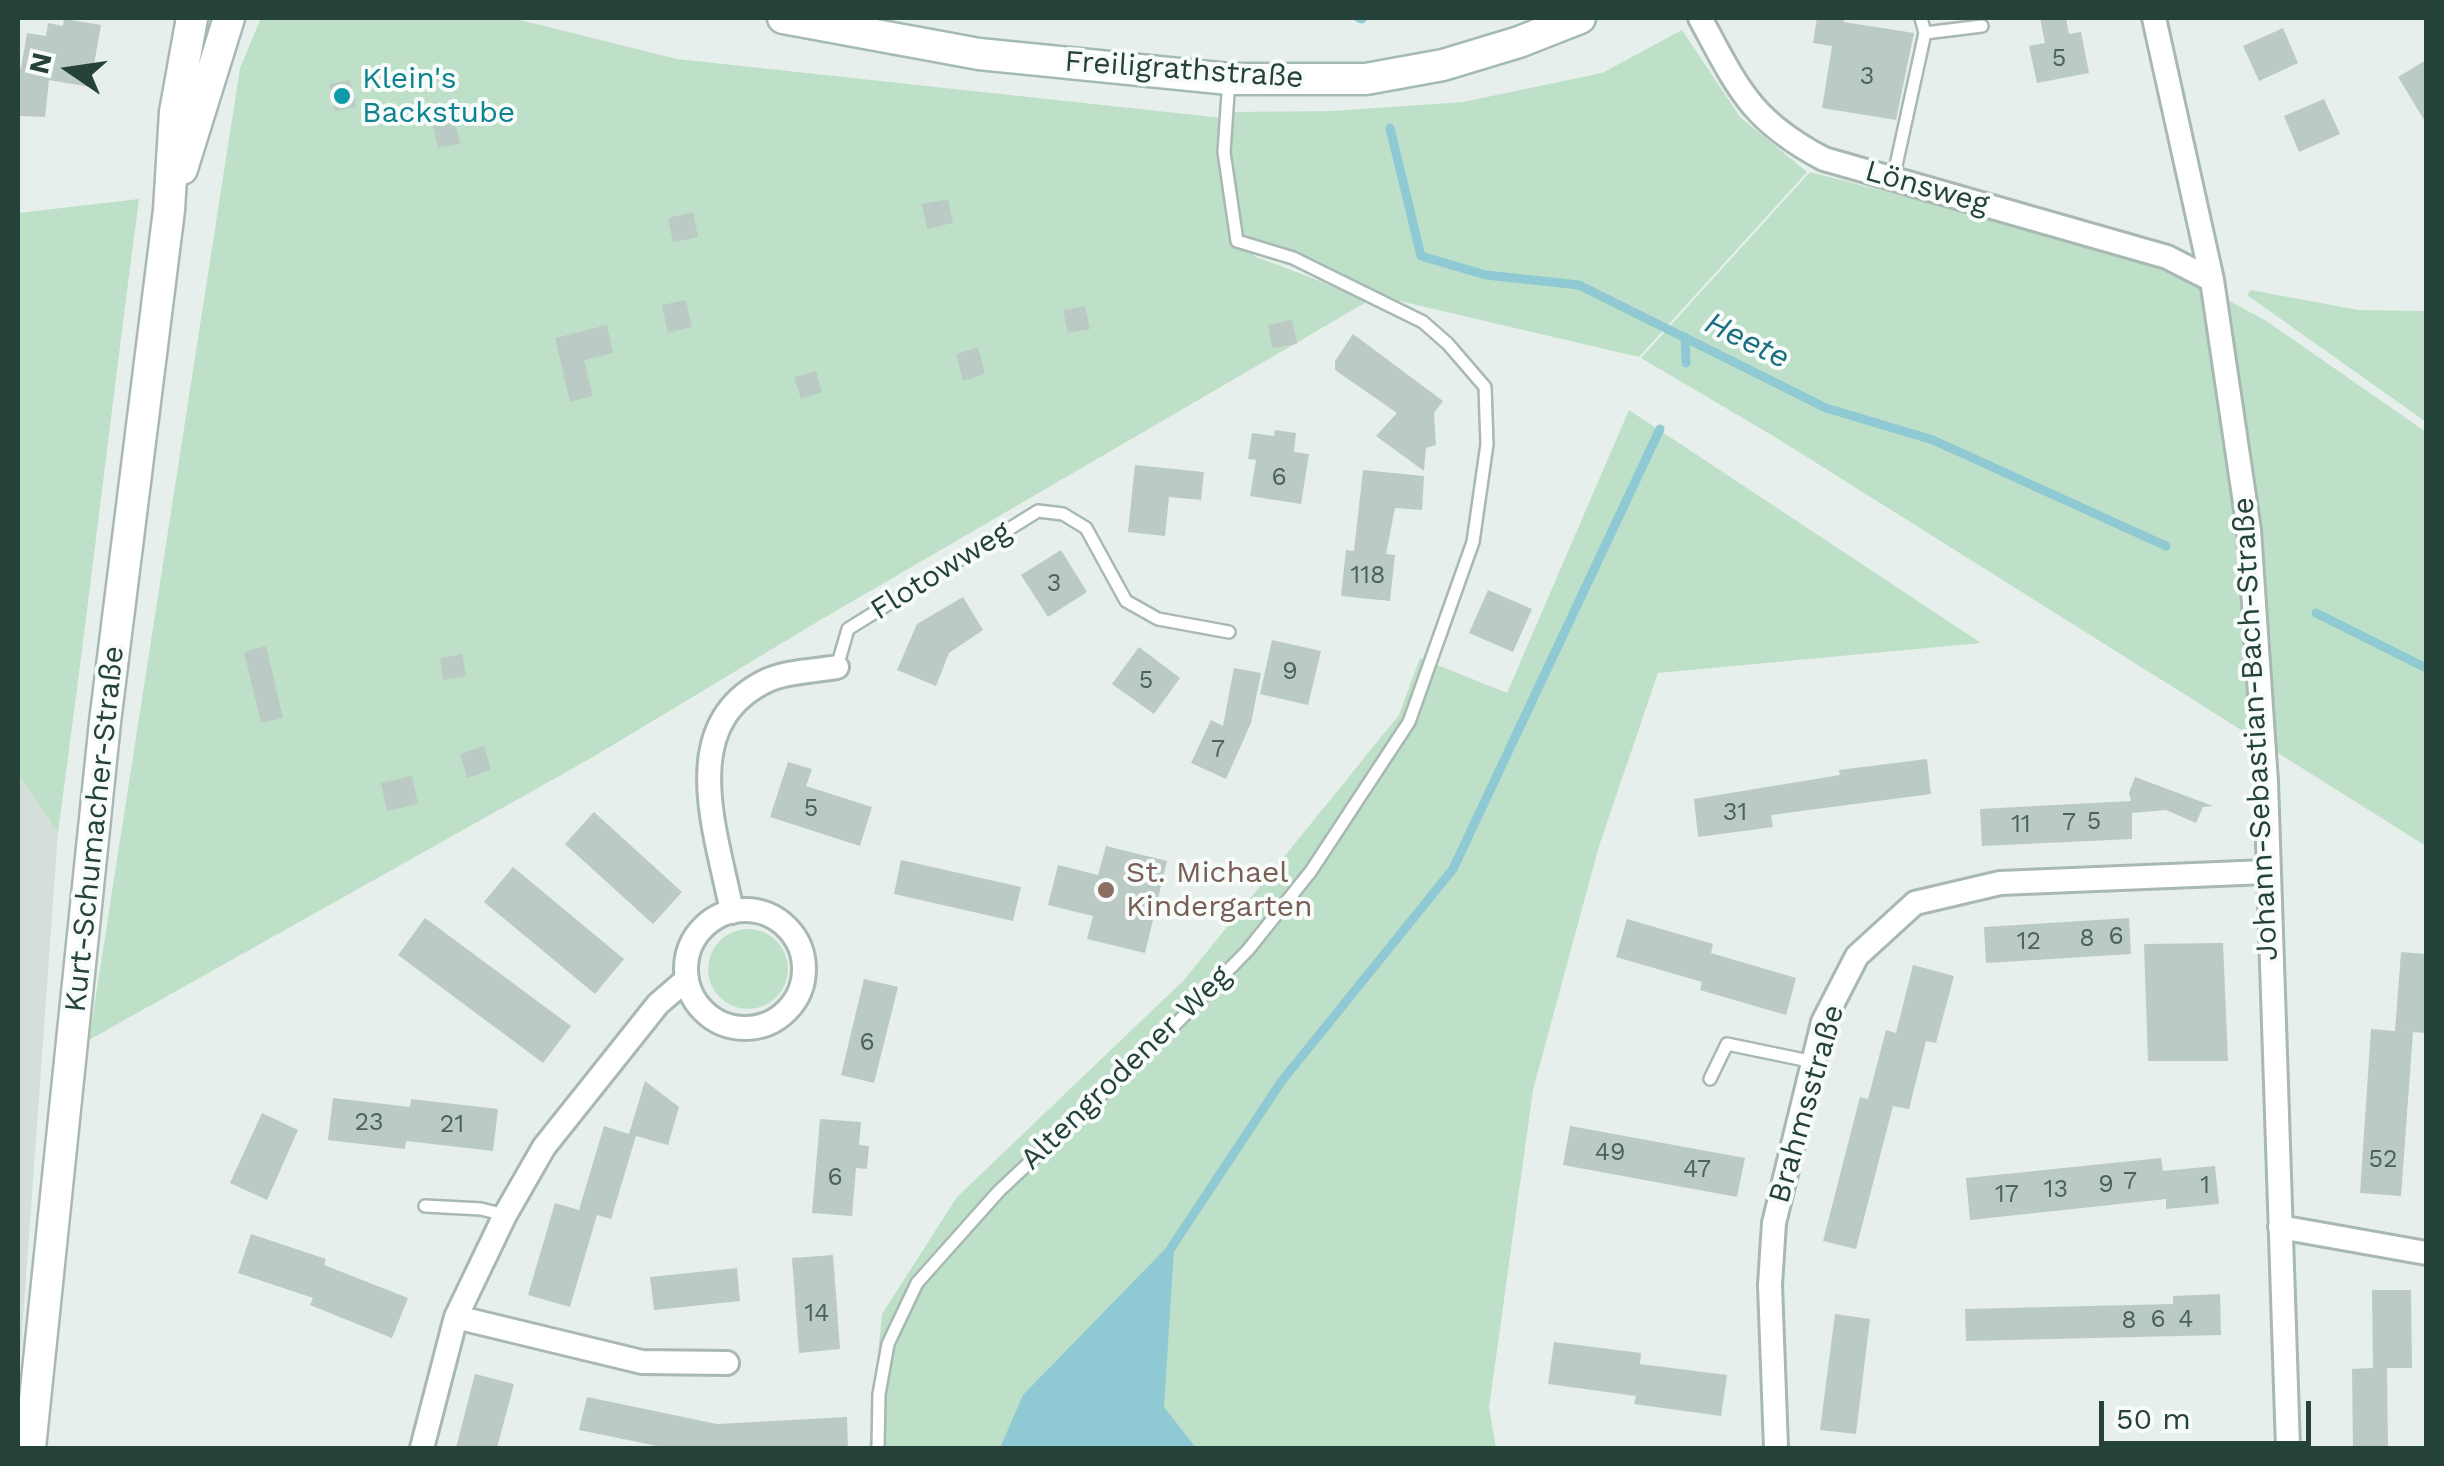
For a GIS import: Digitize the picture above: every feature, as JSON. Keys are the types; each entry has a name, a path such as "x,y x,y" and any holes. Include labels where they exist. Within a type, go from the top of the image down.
{"street":[{"name":"Kurt-Schumacher-Straße","path":"30,1448 105,722 170,210 175,112 192,18"},
{"name":"Freiligrathstraße","path":"783,18 979,54 1228,79 1366,78 1443,65 1520,42 1580,18"},
{"name":"Lönsweg","path":"1700,18 1750,106 1786,140 1824,159 2167,256 2212,280"},
{"name":"Johann-Sebastian-Bach-Straße","path":"2154,18 2212,280 2249,530 2266,782 2288,1448"},
{"name":"Kurt-Schumacher-Straße","path":"170,210 230,19"},
{"name":"Flotowweg","path":"732,912 709,790 708,755 716,728 740,697 771,678 837,667"},
{"name":"Brahmsstraße","path":"1775,1448 1770,1285 1774,1223 1824,1022 1856,956 1915,903 2000,883 2266,872"},
{"path":"751,911 769,916 785,926 797,941 804,974 792,1006 780,1018 762,1026 742,1028 723,1024 706,1014 687,979 686,962 702,930 716,918 732,912 751,911"},
{"path":"422,1448 456,1317 505,1215 544,1147 658,1004 687,979"},
{"path":"2280,1227 2426,1253"},
{"path":"456,1317 642,1362 727,1363"}],"lane":[{"path":"1893,179 1925,33 1921,18"},
{"path":"1925,33 1982,26"},
{"name":"Altengrodener Weg","path":"878,1448 879,1394 888,1344 917,1283 1000,1191 1221,977 1311,871 1409,722 1473,542 1487,444 1485,388 1424,322 1292,258 1237,240 1224,152 1228,79"},
{"name":"Flotowweg","path":"837,667 848,629 1038,511 1063,514 1086,528 1126,601 1158,619 1229,632"},
{"path":"1710,1079 1727,1044 1814,1062"},
{"path":"425,1206 481,1209 505,1215"}],"shaded area":[{"path":"18,773 58,832 18,1389"}],"green space":[{"path":"261,18 512,18 677,59 1232,119 1233,112 1332,111 1463,102 1602,73 1682,30 1740,117 1807,172 1639,357 1378,296 1294,251 1253,238 1254,256 1370,300 593,757 89,1040 240,68"},
{"path":"1810,172 2154,261 2265,320 2426,432 2426,846 1775,437 1641,358"},
{"path":"139,199 58,832 18,773 18,213"},
{"path":"2251,290 2358,310 2426,311 2426,422 2247,295"},
{"path":"1629,410 1981,643 1658,673 1599,846 1533,1090 1489,1408 1496,1448 869,1448 882,1314 957,1197 1184,980 1399,715 1420,658 1507,693"},
{"path":"748,929 763,932 776,941 785,954 785,984 776,997 763,1006 748,1009 733,1006 720,997 711,984 708,969 711,954 720,941 733,932"}],"water":[{"path":"1167,1247 1174,1249 1164,1407 1196,1448 1000,1448 1023,1395"}],"building":[{"path":"1817,18 1844,18 1844,22 1914,33 1896,120 1822,108 1832,46 1813,43"},
{"path":"2040,18 2066,18 2069,34 2081,32 2089,73 2037,83 2029,46 2045,43"},
{"path":"64,19 101,25 90,87 49,80 45,117 18,116 18,67 21,68 27,33 46,36 48,23 63,26"},
{"path":"2283,28 2298,63 2259,81 2243,46"},
{"path":"2426,60 2426,123 2398,77"},
{"name":"Klein's Backstube","path":"350,80 356,107 335,111 329,84"},
{"path":"2324,99 2340,134 2299,152 2284,116"},
{"path":"455,121 460,144 438,148 433,125"},
{"path":"948,199 953,223 927,229 922,204"},
{"path":"693,212 698,237 673,242 668,218"},
{"path":"686,300 692,327 668,333 662,305"},
{"path":"1085,306 1090,329 1068,333 1063,310"},
{"path":"1292,320 1297,344 1272,348 1268,325"},
{"path":"607,325 613,353 584,360 593,396 570,402 555,338"},
{"path":"1353,334 1443,401 1434,413 1436,445 1426,448 1424,471 1376,436 1397,413 1335,370 1335,361"},
{"path":"978,347 985,374 963,381 956,354"},
{"path":"816,371 822,392 801,399 794,377"},
{"path":"1275,430 1296,433 1294,452 1309,454 1301,504 1250,496 1256,460 1248,459 1252,433 1274,436"},
{"path":"1135,465 1204,472 1201,500 1169,497 1165,536 1128,532"},
{"path":"1363,470 1424,476 1422,510 1395,508 1386,554 1395,555 1390,601 1341,596 1346,550 1354,551"},
{"path":"1061,550 1087,592 1048,617 1021,575"},
{"path":"1488,590 1532,609 1513,652 1469,633"},
{"path":"963,597 983,630 949,653 936,686 897,670 917,624"},
{"path":"1272,640 1321,651 1308,705 1260,694"},
{"path":"266,646 283,718 261,723 244,652"},
{"path":"1139,647 1180,678 1154,714 1112,684"},
{"path":"462,654 466,676 443,680 440,658"},
{"path":"1234,668 1261,673 1251,723 1226,779 1191,763 1211,720 1223,726"},
{"path":"484,746 491,770 467,778 460,754"},
{"path":"1927,759 1931,794 1771,815 1773,827 1698,837 1694,799 1840,775 1839,770"},
{"path":"788,762 812,769 806,786 872,807 860,846 770,817"},
{"path":"412,776 418,804 387,811 381,783"},
{"path":"2135,777 2213,806 2203,807 2196,823 2166,810 2132,813 2132,839 1982,846 1980,809 2131,801 2129,793"},
{"path":"594,812 682,892 653,924 565,844"},
{"name":"St. Michael Kindergarten","path":"1106,846 1167,861 1145,953 1087,939 1093,916 1048,905 1058,865 1098,875"},
{"path":"901,860 1021,887 1013,921 894,894"},
{"path":"513,867 624,959 595,994 484,902"},
{"path":"425,918 571,1026 543,1063 398,955"},
{"path":"2129,918 2131,954 1986,963 1984,927"},
{"path":"1627,919 1713,944 1711,953 1796,978 1786,1015 1700,990 1702,982 1616,957"},
{"path":"2223,943 2228,1061 2148,1061 2144,944"},
{"path":"2401,952 2426,954 2426,1033 2413,1032 2401,1196 2360,1193 2371,1029 2395,1031"},
{"path":"1913,965 1954,976 1936,1043 1926,1041 1909,1109 1893,1106 1856,1249 1823,1241 1860,1097 1868,1099 1886,1030 1896,1033"},
{"path":"864,979 898,987 874,1083 841,1075"},
{"path":"645,1081 679,1107 668,1145 636,1136 611,1219 597,1215 570,1307 528,1295 555,1203 579,1210 604,1126 629,1134"},
{"path":"333,1098 410,1107 411,1099 498,1109 493,1151 406,1141 405,1149 328,1140"},
{"path":"262,1113 298,1130 267,1200 230,1183"},
{"path":"820,1119 861,1122 859,1145 869,1146 867,1169 856,1168 852,1216 812,1213"},
{"path":"1570,1126 1745,1158 1737,1197 1563,1165"},
{"path":"2161,1158 2163,1171 2215,1166 2219,1204 2166,1209 2166,1199 1970,1220 1966,1178"},
{"path":"251,1234 326,1259 324,1265 408,1298 392,1338 310,1305 313,1298 238,1273"},
{"path":"833,1255 840,1349 799,1353 792,1258"},
{"path":"737,1268 740,1301 654,1310 650,1277"},
{"path":"2372,1290 2411,1290 2412,1368 2387,1368 2388,1448 2353,1448 2352,1369 2373,1368"},
{"path":"2220,1294 2221,1335 1966,1341 1965,1309 2173,1304 2173,1296"},
{"path":"1835,1314 1870,1319 1856,1434 1820,1430"},
{"path":"1554,1342 1641,1353 1640,1364 1727,1375 1721,1416 1634,1404 1636,1396 1548,1384"},
{"path":"475,1374 514,1384 497,1448 456,1448"},
{"path":"587,1397 717,1424 847,1417 848,1448 667,1448 579,1430"}],"waterway":[{"name":"Heete","path":"1390,128 1421,256 1486,275 1579,285 1826,408 1933,440 2166,546"},
{"path":"1685,337 1686,363"},
{"path":"1171,1248 1281,1082 1453,869 1660,429"},
{"name":"Heete","path":"2316,613 2426,668"}],"place":[{"name":"Klein's Backstube","path":"342,96"},
{"name":"St. Michael Kindergarten","path":"1106,890"}]}
